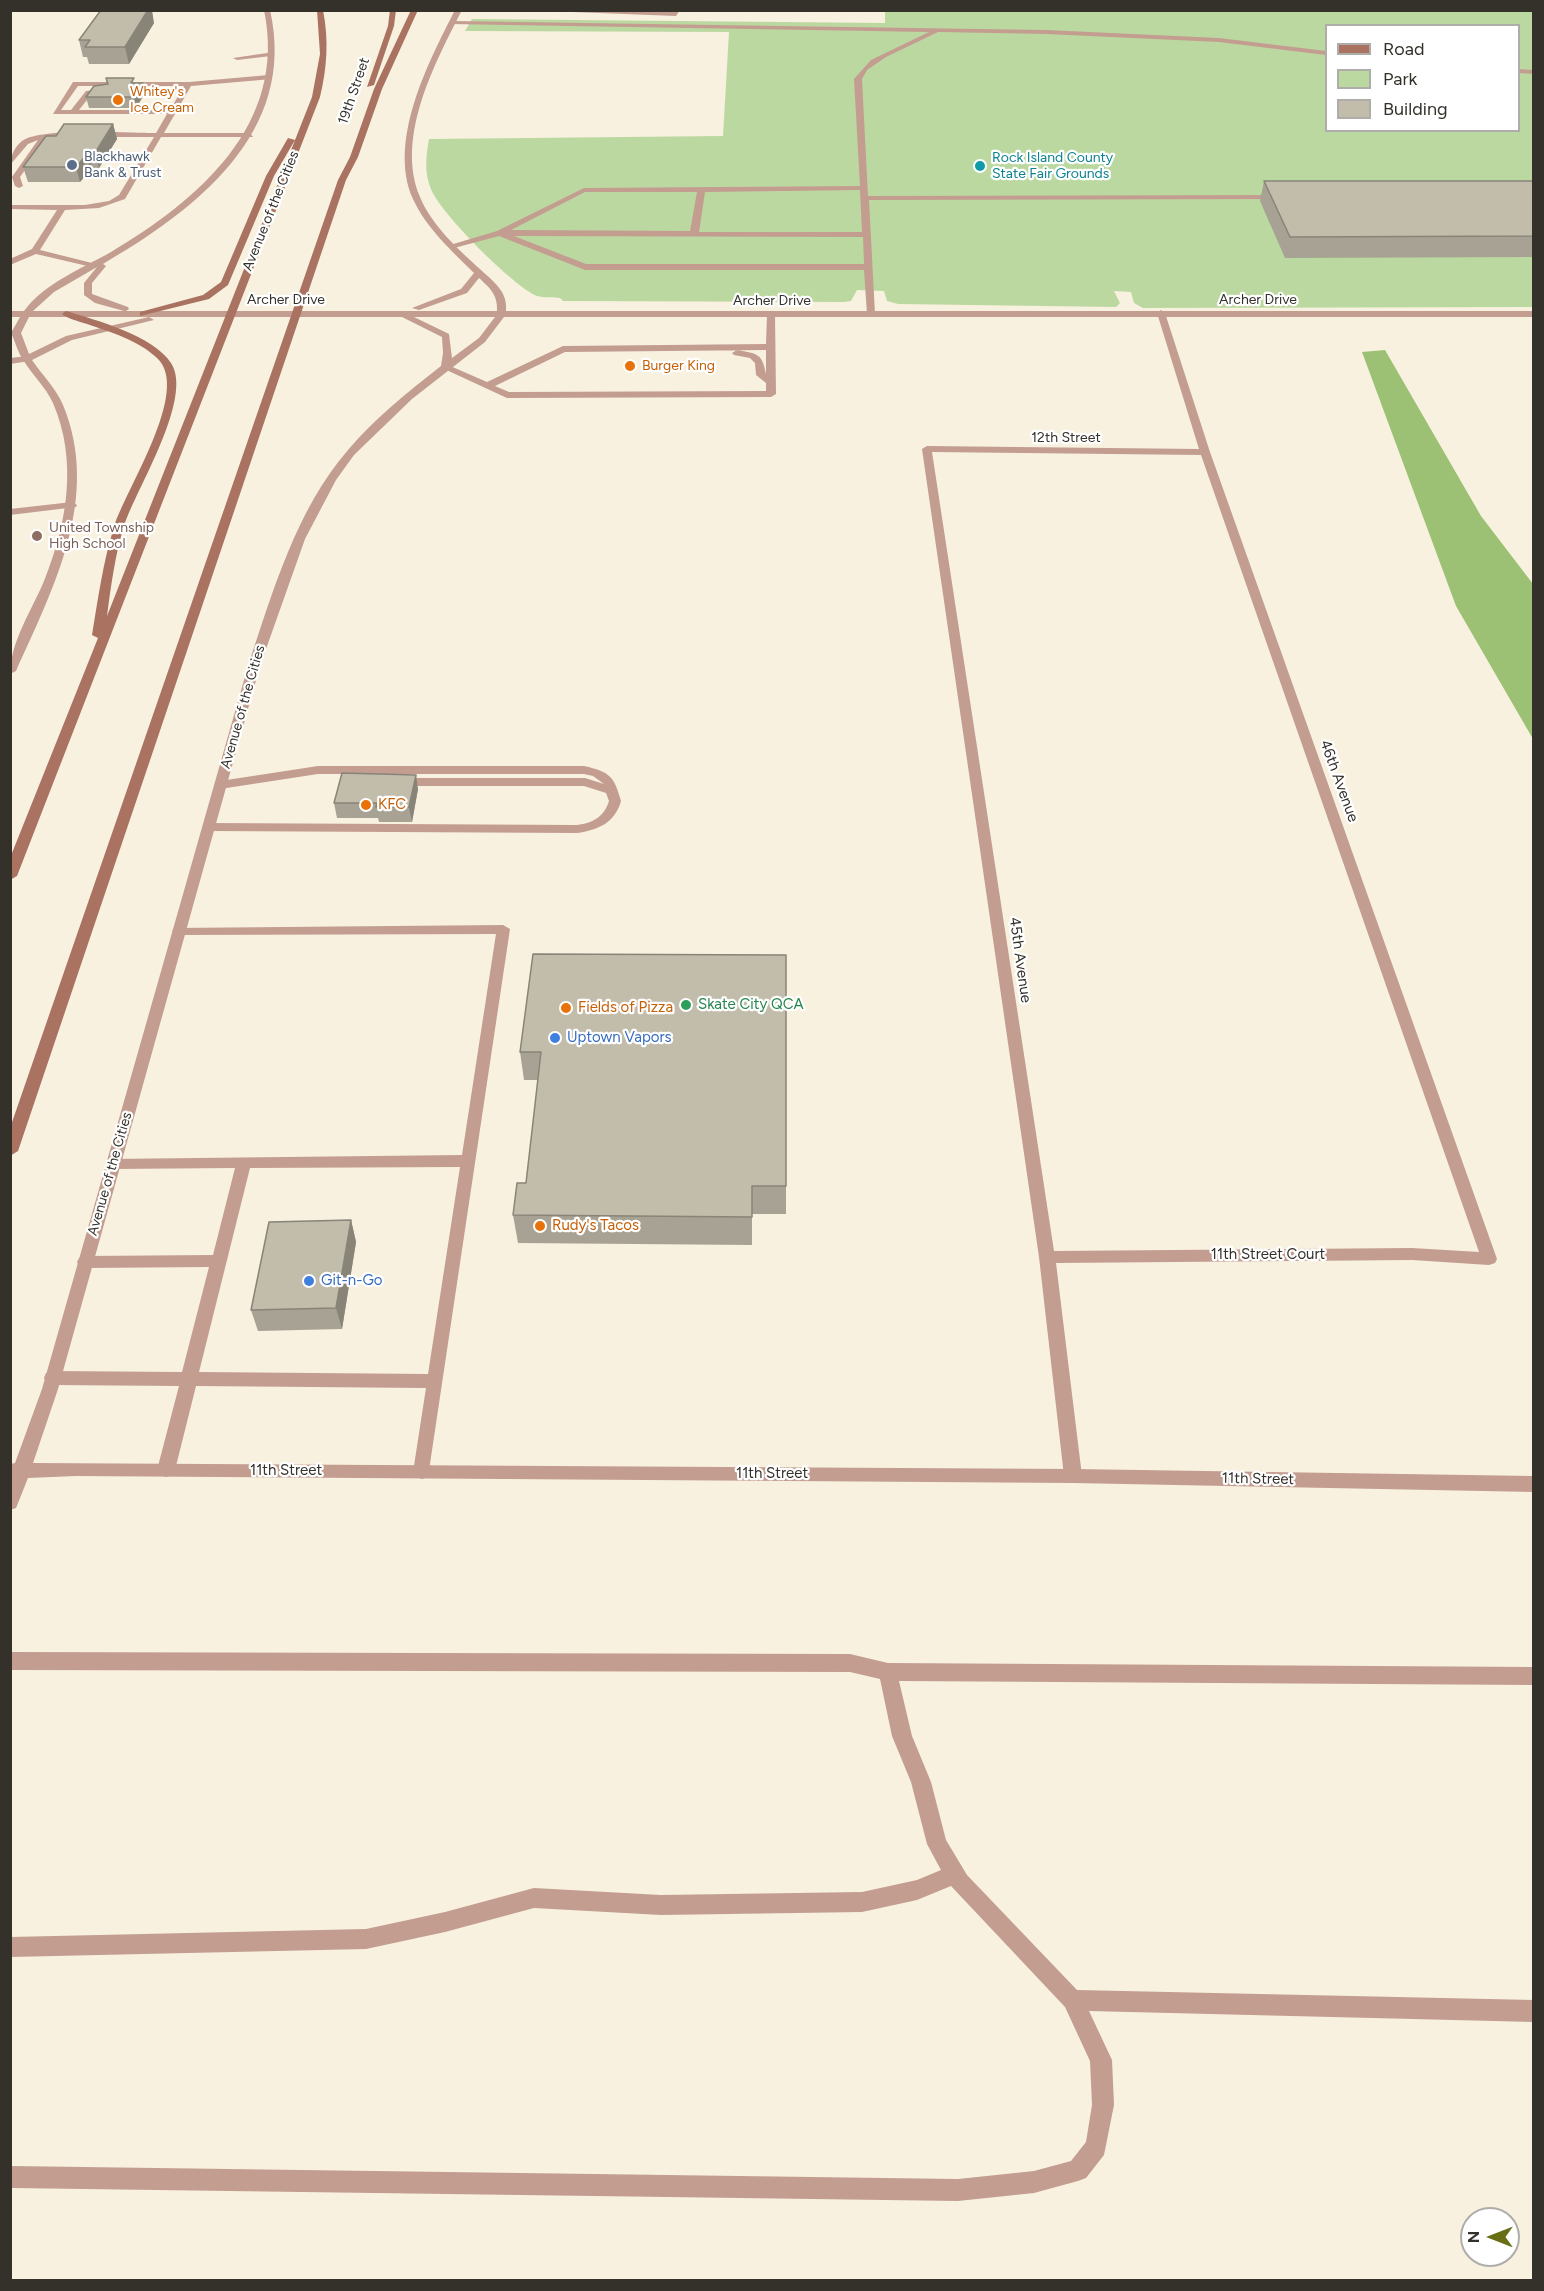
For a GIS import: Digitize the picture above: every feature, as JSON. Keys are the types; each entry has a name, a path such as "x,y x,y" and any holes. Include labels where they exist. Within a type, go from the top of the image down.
{"main road":[{"name":"Avenue of the Cities","path":"10,876 311,110 325,62 325,38 320,10"},
{"name":"19th Street","path":"342,180 346,155 391,26 393,10"},
{"path":"213,561 342,180 354,157 378,89 415,10"},
{"path":"143,314 206,297 225,283 270,176 311,110"},
{"path":"66,314 141,343 167,364 174,384 167,413 118,531 90,676"},
{"path":"10,1151 288,337"}],"street":[{"path":"10,671 46,590 72,505 75,465 69,437 57,403 27,359 16,333 23,314 42,295 117,252 196,198 231,162 250,135 269,77 271,35 267,10"},
{"path":"459,10 423,92 412,131 409,171 422,208 503,300 501,313"},
{"path":"524,10 656,14 676,14 677,10"},
{"path":"652,25 656,14"},
{"path":"452,23 939,29 1184,38 1325,53"},
{"path":"871,314 858,79 864,67 870,62 919,42 939,29"},
{"path":"237,58 271,54"},
{"path":"172,112 56,112 76,84 189,84 269,77"},
{"path":"13,196 64,206 95,206 116,201 122,196 189,84"},
{"path":"74,111 92,91 161,92"},
{"path":"156,112 162,102"},
{"path":"10,163 25,142 63,134 250,135"},
{"path":"13,196 50,141 63,134"},
{"path":"10,174 31,143 47,136"},
{"path":"13,196 16,177 47,136"},
{"path":"454,245 500,232 584,190 864,188"},
{"path":"694,234 700,189"},
{"path":"864,198 1294,197"},
{"path":"10,263 35,251 64,206"},
{"path":"500,232 867,235"},
{"path":"500,232 585,267 868,267"},
{"path":"35,251 93,266"},
{"path":"117,252 92,276 86,290 88,295 98,301 143,314"},
{"path":"398,313 464,291 479,273"},
{"path":"398,313 422,322 446,336 448,353 445,367 507,395 771,394 771,315"},
{"name":"Avenue of the Cities","path":"10,1503 16,1471 52,1378 254,666 298,536 323,494 356,447 445,367 481,341 494,327 501,313"},
{"name":"46th Avenue","path":"1161,313 1205,453 1489,1259"},
{"name":"Archer Drive","path":"10,314 1533,314"},
{"path":"10,361 27,359 69,338 171,314"},
{"path":"487,386 563,349 771,347"},
{"path":"563,349 613,353 737,353 753,356 760,362 761,375 771,383"},
{"name":"12th Street","path":"927,449 1205,453"},
{"name":"45th Avenue","path":"927,449 1047,1257 1073,1476"},
{"path":"10,512 72,505"},
{"path":"208,827 577,829 595,827 614,807 613,791 609,781 597,773 584,770 305,772 220,785"},
{"path":"179,931 503,929 422,1472"},
{"path":"113,1163 468,1161"},
{"path":"166,1470 244,1162"},
{"name":"11th Street Court","path":"1047,1257 1412,1254 1489,1259"},
{"path":"85,1262 219,1261"},
{"path":"52,1378 435,1381"},
{"name":"11th Street","path":"16,1471 1073,1476 1533,1484"},
{"path":"10,1661 838,1663 888,1672 1533,1676"},
{"path":"10,2177 958,2190 1034,2182 1078,2170 1096,2147 1103,2105 1101,2060 1072,2000 955,1874 937,1844 921,1782 902,1736 888,1672"},
{"path":"10,1947 366,1939 446,1922 534,1898 661,1905 862,1902 917,1890 955,1874"},
{"path":"1072,2000 1533,2011"}],"green space":[{"name":"Rock Island County State Fair Grounds","path":"885,10 1533,11 1533,307 1143,308 1134,303 1131,292 1114,291 1120,303 1116,307 898,304 887,301 884,291 857,290 851,301 844,302 563,301 560,298 537,296 526,290 496,265 462,231 437,200 427,177 429,139 723,136 729,32 465,31 472,19 885,23"},
{"path":"1385,350 1481,516 1533,584 1533,739 1456,606 1362,352"}],"building":[{"path":"101,10 148,10 125,47 85,47 90,40 79,40"},
{"path":"106,78 134,78 131,83 143,83 134,97 86,97 94,86 108,84"},
{"path":"64,124 113,124 95,153 88,153 76,167 23,167 46,136 56,136"},
{"path":"1264,181 1533,181 1533,236 1290,237"},
{"path":"342,773 416,775 409,807 376,807 377,803 334,803"},
{"path":"533,954 786,955 786,1186 752,1186 752,1217 513,1215 517,1183 526,1183 541,1052 520,1052"},
{"name":"Git-n-Go","path":"351,1220 336,1308 251,1310 269,1222"}],"place":[{"name":"Whitey's Ice Cream","path":"118,100"},
{"name":"Blackhawk Bank & Trust","path":"72,165"},
{"name":"Rock Island County State Fair Grounds","path":"980,166"},
{"name":"Burger King","path":"630,366"},
{"name":"United Township High School","path":"37,536"},
{"name":"KFC","path":"366,805"},
{"name":"Skate City QCA","path":"686,1005"},
{"name":"Fields of Pizza","path":"566,1008"},
{"name":"Uptown Vapors","path":"555,1038"},
{"name":"Rudy's Tacos","path":"540,1226"},
{"name":"Git-n-Go","path":"309,1281"}]}
